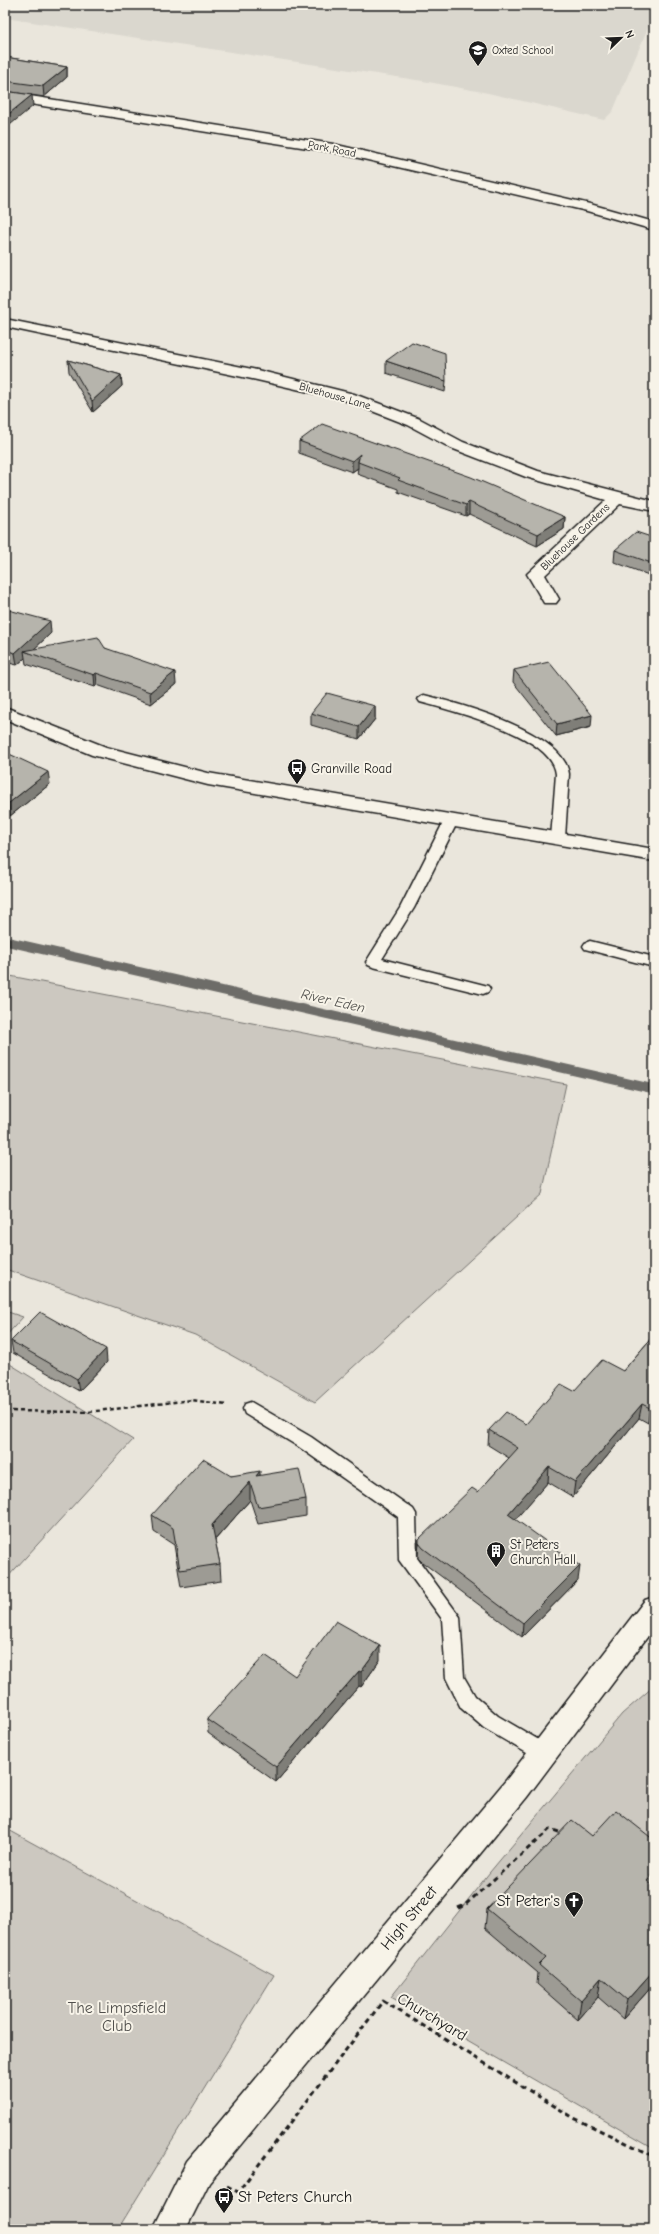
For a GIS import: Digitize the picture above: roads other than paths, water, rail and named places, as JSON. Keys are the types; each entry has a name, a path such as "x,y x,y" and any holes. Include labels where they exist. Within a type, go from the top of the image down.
{"street":[{"name":"Park Road","path":"5,96 333,148 583,206 654,226"},
{"name":"Bluehouse Lane","path":"5,323 257,375 349,397 414,422 457,445 532,474 617,498 654,506"},
{"name":"Bluehouse Gardens","path":"550,599 536,574 617,498"},
{"path":"5,712 99,751 208,779 654,855"},
{"name":"High Street","path":"169,2229 198,2172 544,1753 654,1608"}],"lane":[{"path":"424,699 480,715 532,739 550,751 562,768 558,838"},
{"path":"451,821 407,908 373,962 483,989"},
{"path":"590,946 654,962"},
{"path":"251,1409 305,1442 407,1514 408,1560 451,1617 455,1678 468,1702 491,1722 544,1753"}],"waterway":[{"name":"River Eden","path":"5,941 654,1089"}],"place":[{"name":"Oxted School","path":"478,67"},
{"name":"Granville Road","path":"297,785"},
{"name":"St Peters Church Hall","path":"496,1568"},
{"name":"St Peter's","path":"574,1918"},
{"name":"St Peters Church","path":"224,2214"}],"park label":[{"name":"The Limpsfield Club","path":"117,2017"}]}
